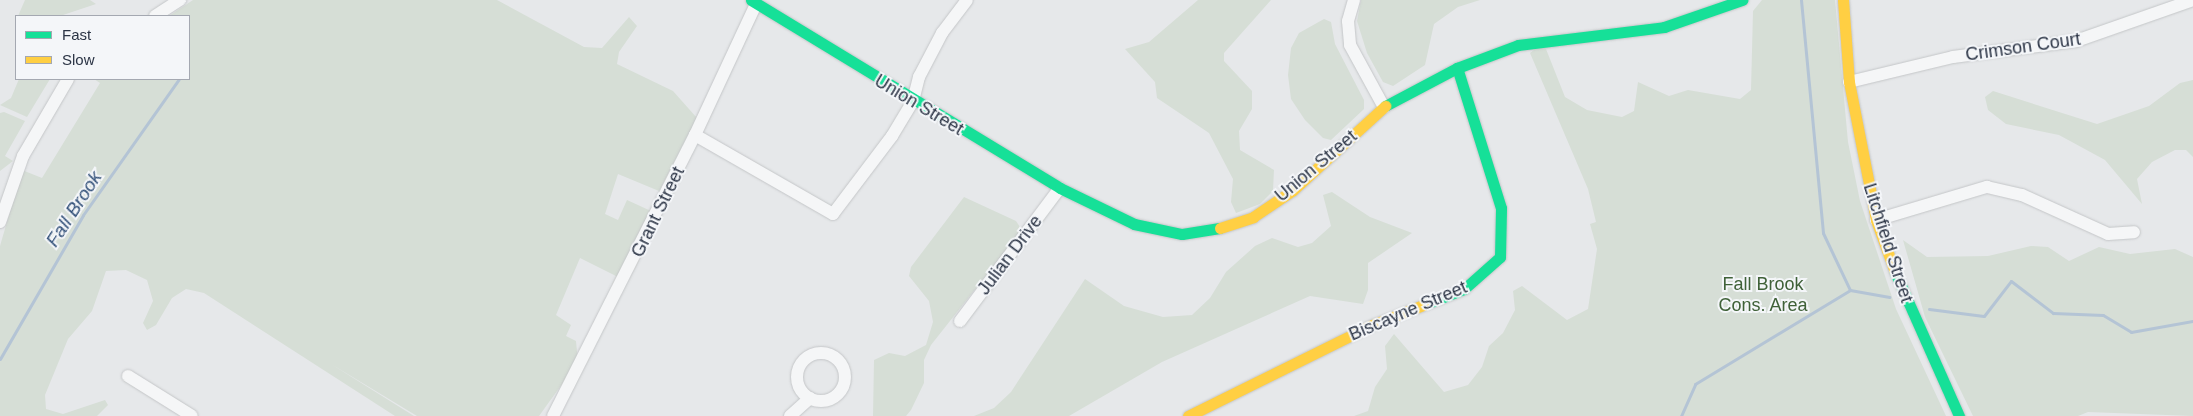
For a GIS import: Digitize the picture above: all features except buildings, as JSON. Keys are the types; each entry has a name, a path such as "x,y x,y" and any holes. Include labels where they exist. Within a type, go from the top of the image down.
{"street":[{"path":"157,15 180,0"},
{"path":"696,135 765,172 830,215 913,101 919,76 967,0"},
{"path":"1354,0 1348,21 1350,46 1384,107"},
{"name":"Union Street","path":"753,2 913,101 1060,188 1111,215 1157,230 1182,234 1230,227 1293,190 1384,107 1457,68 1518,45 1664,27 1742,0"},
{"name":"Litchfield Street","path":"1843,0 1849,82 1876,220 1926,349 1959,416"},
{"name":"Crimson Court","path":"1849,82 1954,57 2076,41 2193,0"},
{"name":"Grant Street","path":"553,416 696,135 753,2"},
{"name":"Biscayne Street","path":"1188,416 1372,325 1464,289 1500,257 1501,208 1457,68"},
{"path":"0,222 23,156 67,80"},
{"path":"1876,220 1987,187 2022,195 2108,234 2134,232"},
{"name":"Julian Drive","path":"960,321 1060,188"},
{"path":"128,376 192,416"},
{"path":"790,416 810,398"}],"green space":[{"path":"25,0 90,0 96,4 63,15 18,15"},
{"path":"193,0 497,0 584,47 602,48 629,17 637,26 619,52 617,64 673,91 697,118 659,191 618,174 605,214 618,220 627,200 651,211 620,278 580,258 556,315 571,325 566,336 576,341 578,362 539,416 417,416 331,364 414,416 395,416 204,293 186,289 172,298 156,325 147,330 143,323 153,301 147,280 126,270 106,271 92,311 68,339 45,395 46,409 63,414 105,400 108,405 97,416 0,416 0,246 22,170 42,178 100,83 96,80 190,80 190,15 170,15"},
{"path":"1198,0 1271,0 1224,53 1224,61 1252,91 1252,109 1239,131 1240,150 1274,170 1273,191 1260,204 1236,213 1231,202 1233,179 1209,133 1157,98 1155,82 1125,49 1149,42"},
{"path":"1361,0 1480,0 1458,7 1434,24 1425,65 1393,86 1383,82 1367,53 1357,21"},
{"name":"Fall Brook Cons. Area","path":"1762,0 1835,0 1848,142 1860,201 1896,309 1946,416 1354,416 1368,411 1375,387 1387,369 1385,346 1394,334 1444,392 1468,385 1482,367 1489,346 1503,333 1515,310 1513,291 1522,286 1567,320 1588,309 1597,249 1590,224 1596,222 1588,189 1530,53 1539,46 1546,49 1565,97 1587,110 1622,117 1634,111 1638,82 1669,96 1688,90 1740,99 1751,90 1753,11"},
{"path":"1324,19 1331,22 1335,44 1364,100 1364,109 1331,140 1323,138 1305,120 1291,99 1288,75 1291,48 1299,33"},
{"path":"19,80 49,80 27,117 0,105 11,98"},
{"path":"2193,80 2193,157 2186,150 2175,150 2152,162 2137,179 2142,204 2105,160 2059,135 2006,124 1988,110 1985,97 1993,91 2097,124 2149,106 2180,83"},
{"path":"4,112 25,121 5,156 13,161 0,171 0,113"},
{"path":"1332,192 1370,217 1412,233 1368,263 1368,290 1363,304 1310,296 1162,362 1069,416 974,416 994,408 1011,392 1085,279 1124,306 1163,317 1192,315 1210,298 1226,272 1255,246 1272,238 1298,247 1312,243 1331,226 1323,195"},
{"path":"964,197 1016,221 1022,230 931,345 924,360 924,383 911,410 906,416 873,416 874,360 889,353 905,356 926,345 933,322 929,301 909,276 911,267"},
{"path":"1903,240 1927,257 1988,256 2031,246 2048,247 2069,261 2099,247 2130,254 2175,249 2193,257 2193,416 2088,412 2078,416 1973,416 1925,317"}],"waterway":[{"path":"1801,0 1823,233 1850,290"},
{"name":"Fall Brook","path":"0,359 83,215 178,80"},
{"name":"Fall Brook","path":"1929,309 1984,316 2011,281 2053,313 2103,315 2131,332 2193,321"},
{"name":"Fall Brook","path":"1681,416 1695,384 1850,290 1889,297"}],"traffic: fast":[{"path":"751,0 1060,188 1134,224 1182,234 1220,228"},
{"path":"1385,106 1457,68 1518,45 1664,27 1742,0"},
{"path":"1426,304 1464,289 1500,257 1501,208 1457,68"},
{"path":"1895,272 1959,416"}],"traffic: slow":[{"path":"1843,0 1849,82 1876,220 1895,272"},
{"path":"1220,228 1253,217 1293,190 1385,106"},
{"path":"1188,416 1372,325 1426,304"}]}
